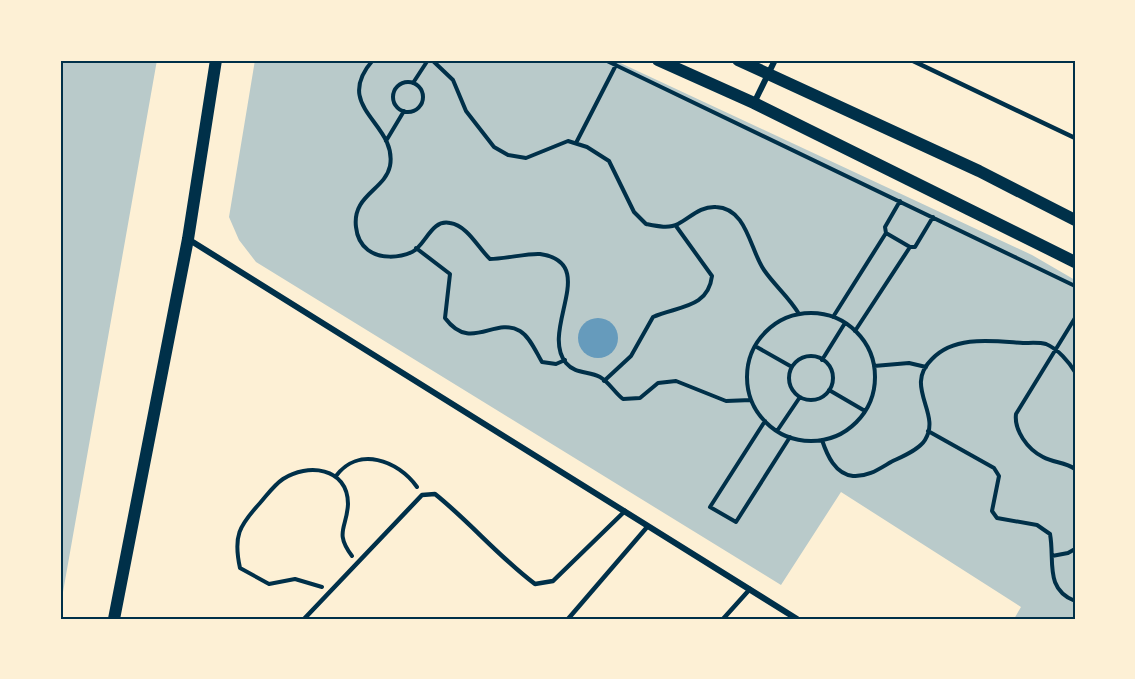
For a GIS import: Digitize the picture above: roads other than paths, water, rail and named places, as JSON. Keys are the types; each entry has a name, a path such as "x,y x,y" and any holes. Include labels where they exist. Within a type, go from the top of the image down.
{"main road":[{"path":"114,619 188,239 216,60"},
{"path":"658,60 754,103 1075,262"},
{"path":"738,60 979,171 1075,220"}],"street":[{"path":"754,103 775,60"},
{"path":"188,239 797,619"}],"lane":[{"path":"911,60 1075,138"},
{"path":"304,619 422,495 435,494 507,563 535,584 554,581 625,511"},
{"path":"568,619 648,526"},
{"path":"723,619 750,589"}],"water":[{"path":"598,318 606,319 612,324 617,330 617,346 612,352 606,357 598,358 590,357 584,352 579,346 578,338 579,330 584,324 590,319"}]}
